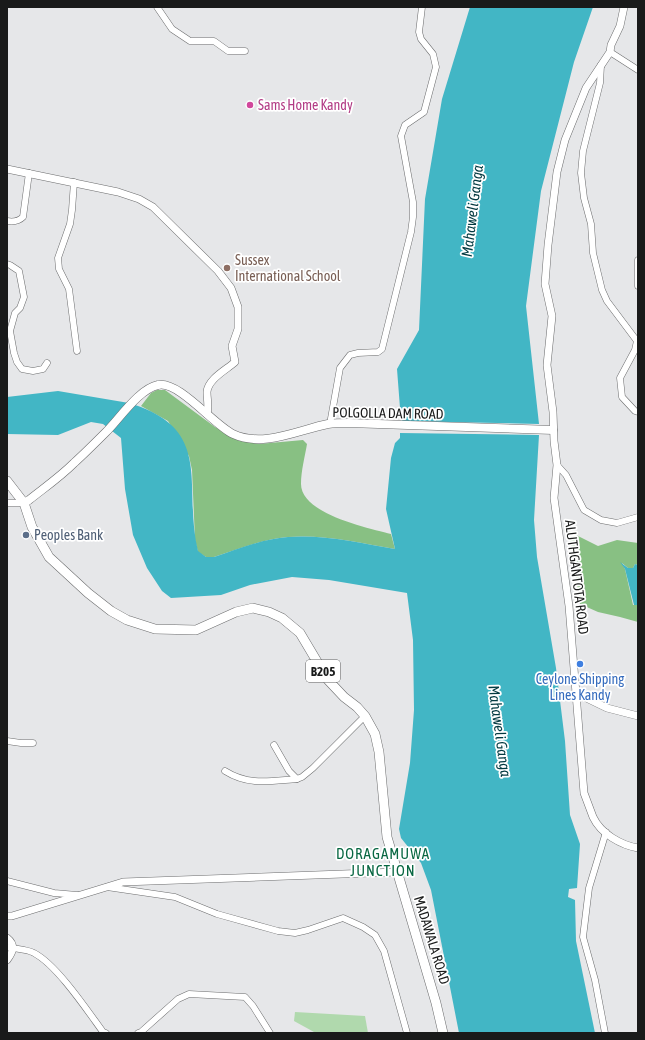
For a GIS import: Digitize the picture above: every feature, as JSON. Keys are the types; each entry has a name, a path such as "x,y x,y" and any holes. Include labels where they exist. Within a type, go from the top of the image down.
{"main road":[{"name":"POLGOLLA DAM ROAD","path":"24,503 63,472 107,431 144,393 158,385 168,386 178,391 228,431 242,437 263,438 284,435 330,424 349,423 553,430"},
{"name":"MADAWALA ROAD","path":"7,481 24,503 32,527 49,557 88,593 111,611 127,620 155,629 196,630 236,612 253,608 269,612 282,618 300,633 328,680 365,716 375,734 379,752 388,837 436,1002 443,1033"}],"street":[{"path":"157,7 172,29 190,41 214,41 228,51 245,51"},
{"path":"330,424 340,368 350,355 358,352 378,352 382,349 411,232 413,202 401,136 405,125 424,112 436,67 434,54 421,39 419,32 422,7"},
{"name":"ALUTHGANTOTA ROAD","path":"624,7 620,26 611,45 610,52 586,88 565,140 557,172 545,284 552,316 548,365 557,466 554,498 569,606 584,793 594,818 606,832 616,841 626,846 638,848"},
{"path":"610,52 638,70"},
{"path":"601,64 600,83 583,151 581,173 584,198 591,224 593,253 602,290 607,301 637,341 635,350 620,378 622,397 635,411 638,412"},
{"path":"7,169 74,182 118,192 139,199 153,207 218,271 231,288 238,307 238,329 232,346 235,362 216,378 208,388 207,393 209,405 207,414"},
{"path":"7,221 12,222 20,220 23,217 29,173"},
{"path":"74,182 70,224 58,258 59,269 68,289 77,351"},
{"path":"638,260 638,286"},
{"path":"7,264 10,264 19,271 24,297 20,308 15,313 10,331 17,362 22,369 33,371 43,369 47,363"},
{"path":"557,466 566,475 584,510 601,520 617,523 638,518"},
{"path":"7,503 24,503"},
{"path":"576,693 607,708 638,716"},
{"path":"225,771 246,780 257,782 297,779 313,768 340,739 365,716"},
{"path":"7,741 33,743"},
{"path":"274,745 289,771 297,779"},
{"path":"605,1033 595,980 583,937 590,888 606,832"},
{"path":"7,916 12,916 83,896 123,882 397,872"},
{"path":"7,881 54,893 83,896"},
{"path":"106,887 175,898 217,914 278,931 295,933 343,918 363,927 375,935 384,951 407,1033"},
{"path":"7,938 12,941 10,948 12,953 7,960"},
{"path":"10,948 33,952 46,961 68,985 103,1032 106,1033"},
{"path":"138,1033 178,999 189,994 245,996 270,1033"}],"green space":[{"path":"157,390 165,390 215,427 241,441 259,444 303,440 307,444 301,479 304,495 312,504 337,518 391,534 395,549 342,540 301,536 269,540 214,557 206,557 198,552 195,540 192,470 189,456 168,421 141,406 151,393"},
{"path":"564,529 598,546 617,540 638,543 638,565 635,564 633,568 628,568 622,563 625,569 633,605 638,605 638,622 598,612 580,604 570,540"},
{"path":"295,1012 365,1016 368,1033 314,1032 294,1021"}],"water":[{"name":"Mahaweli Ganga","path":"470,7 593,7 574,62 541,191 526,306 539,424 401,421 397,369 419,330 425,199 442,99"},
{"name":"Mahaweli Ganga","path":"58,391 129,403 156,414 174,428 185,444 190,462 194,527 198,551 206,557 214,557 250,545 278,538 301,536 342,540 395,549 386,509 391,458 395,443 400,438 400,433 539,435 534,520 537,557 556,668 565,741 570,815 580,844 577,888 569,889 568,897 575,900 576,941 595,1033 459,1033 431,890 421,863 401,838 399,829 410,763 414,710 413,640 407,593 329,580 292,577 250,585 221,595 171,598 162,591 147,568 133,535 125,489 121,438 103,424 91,422 58,435 7,434 7,397"},
{"path":"620,562 628,568 633,568 635,564 638,565 638,605 634,605 625,569"}],"place":[{"name":"Sams Home Kandy","path":"250,105"},
{"name":"Sussex International School","path":"227,268"},
{"name":"Peoples Bank","path":"26,535"},
{"name":"Ceylone Shipping Lines Kandy","path":"580,664"}],"district":[{"name":"DORAGAMUWA JUNCTION","path":"383,862"}]}
